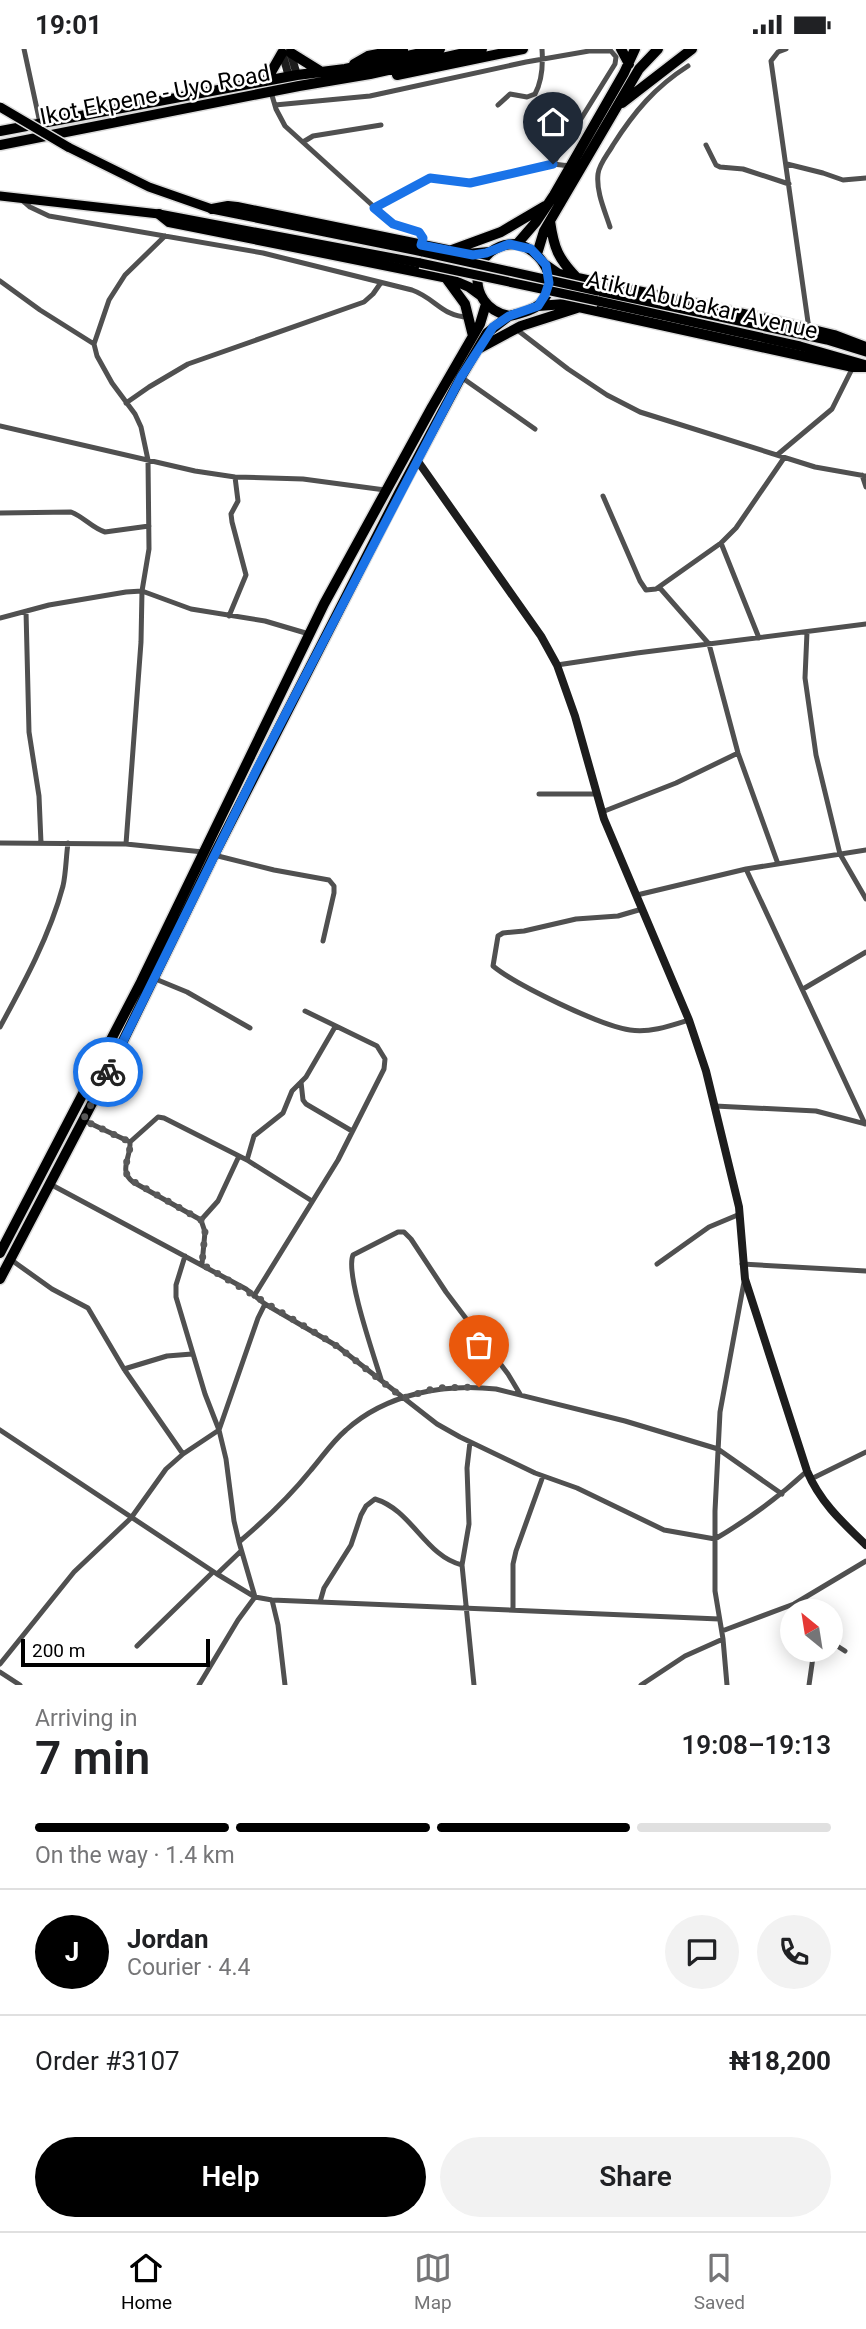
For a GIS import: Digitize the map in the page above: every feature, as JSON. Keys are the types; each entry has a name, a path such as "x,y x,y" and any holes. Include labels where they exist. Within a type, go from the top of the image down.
{"highway":[{"path":"347,73 368,56 403,49"},
{"name":"Ikot Ekpene - Uyo Road","path":"0,145 271,92 440,49"},
{"name":"Ikot Ekpene - Uyo Road","path":"0,131 321,71 347,73 482,49"},
{"path":"347,73 370,80 523,49"},
{"path":"621,49 629,64"},
{"path":"517,244 548,203 629,64 635,49"},
{"path":"537,254 550,221 639,69 658,49"},
{"path":"616,108 692,49"},
{"path":"266,81 286,51 321,71"},
{"path":"448,250 501,232 548,203"},
{"path":"212,209 237,207 422,249 473,255 494,250"},
{"path":"159,214 170,222 445,278 462,283 480,295"},
{"path":"550,221 557,254 578,278"},
{"path":"509,316 486,304 480,295 477,281 485,258 502,245 517,244 537,254 559,274 809,329 848,339 866,349"},
{"path":"538,306 548,289 546,265"},
{"path":"445,278 460,295 473,336"},
{"path":"209,854 461,377 493,327 509,316 555,303 853,367 866,366"},
{"path":"0,1279 83,1120 309,634 385,490 473,336 484,315 486,304"},
{"path":"478,350 516,328 581,307"},
{"path":"0,1253 149,977"}],"main road":[{"path":"0,107 68,147 149,187 212,209"},
{"name":"Atiku Abubakar Avenue","path":"0,196 159,214 866,349"},
{"name":"Atiku Abubakar Avenue","path":"422,249 800,346 866,366"}],"street":[{"path":"24,49 40,123"},
{"path":"498,105 510,94 527,97 535,94 543,59 542,49"},
{"path":"786,49 778,52 771,61 809,329"},
{"path":"286,51 293,76"},
{"path":"275,105 370,96 543,59 611,51 616,57 615,64 553,164"},
{"path":"462,61 466,76"},
{"path":"610,227 598,188 598,171 638,108 670,78 688,66"},
{"path":"271,92 285,126 393,224 419,232 423,238 422,249"},
{"path":"303,142 313,136 381,125"},
{"path":"706,145 716,165 720,167 743,169 789,184"},
{"path":"585,162 598,171"},
{"path":"374,208 430,178 470,183 553,164 570,166"},
{"path":"787,164 843,180 866,178"},
{"path":"20,198 30,207 49,216 263,253 423,294 446,312 454,316 469,317"},
{"path":"94,344 109,300 125,275 165,236"},
{"path":"0,281 94,344 102,365 141,427 148,460 149,549 142,591 141,642 126,844"},
{"path":"126,403 188,364 364,302 380,284"},
{"path":"516,328 568,369 607,395 640,412 815,467 864,476 866,487"},
{"path":"777,455 832,409 853,367"},
{"path":"461,377 535,429"},
{"path":"0,426 235,477 303,479 385,490"},
{"path":"603,496 646,590 659,587 721,544 736,528 784,458"},
{"path":"417,460 541,636 557,665 575,716 602,812 689,1020 715,1106 740,1214 744,1279 809,1475 827,1506 866,1545"},
{"path":"229,615 246,575 231,514 238,502 235,477"},
{"path":"0,513 71,512 105,532 149,526"},
{"path":"721,544 759,638"},
{"path":"659,587 709,644 738,753 778,864"},
{"path":"0,618 49,605 142,591 191,609 265,621 309,634"},
{"path":"26,611 29,732 41,843"},
{"path":"557,665 866,624"},
{"path":"807,632 806,702 816,755 840,854 866,899"},
{"path":"602,812 676,783 738,753"},
{"path":"539,794 597,794"},
{"path":"0,843 126,844 209,854 329,880 334,886 334,893 323,941"},
{"path":"0,1027 40,949 55,910 63,884 68,843"},
{"path":"637,895 746,869 866,850"},
{"path":"746,869 865,1124"},
{"path":"642,909 618,916 576,919 503,933 498,936 493,966 569,1008 615,1027 633,1031 665,1028 689,1020"},
{"path":"803,989 866,952"},
{"path":"149,977 187,992 250,1028"},
{"path":"254,1296 338,1160 384,1069 386,1059 377,1046 305,1011"},
{"path":"247,1160 254,1136 283,1112 292,1091 301,1082 335,1027"},
{"path":"301,1082 306,1104 352,1131"},
{"path":"715,1106 816,1111 865,1124"},
{"path":"202,1264 205,1232 201,1220 129,1179 124,1168 130,1142 150,1122 164,1118 247,1160 312,1201"},
{"path":"83,1120 130,1142"},
{"path":"201,1220 218,1201 239,1156"},
{"path":"50,1184 202,1264 337,1346 437,1424 543,1476 577,1488 664,1529 715,1539 744,1522 809,1475 866,1452"},
{"path":"657,1264 709,1227 740,1214"},
{"path":"381,1380 352,1281 350,1262 353,1255 398,1232 404,1232 520,1394"},
{"path":"185,1256 176,1285 176,1297 192,1354 219,1430 239,1542 256,1597"},
{"path":"10,1259 52,1289 88,1308 124,1369 183,1454"},
{"path":"742,1264 866,1271"},
{"path":"727,1685 715,1591 718,1449 720,1412 744,1279"},
{"path":"0,1664 93,1551 131,1518 166,1469 219,1430 265,1304"},
{"path":"124,1369 160,1357 192,1354"},
{"path":"239,1542 273,1511 347,1428 373,1410 436,1388 479,1387 520,1394 718,1449 782,1494"},
{"path":"0,1430 215,1573 256,1597 272,1600 719,1619"},
{"path":"471,1442 467,1468 469,1524 462,1565 474,1685"},
{"path":"513,1609 513,1564 543,1476"},
{"path":"320,1602 324,1588 351,1545 361,1515 374,1499 411,1524 440,1557 462,1565"},
{"path":"137,1646 241,1551"},
{"path":"802,1599 866,1561"},
{"path":"199,1685 256,1597"},
{"path":"272,1600 278,1625 285,1685"},
{"path":"722,1631 780,1609"},
{"path":"641,1685 685,1656 723,1639"},
{"path":"809,1685 812,1663"},
{"path":"0,1672 20,1685"}],"way so far":[{"path":"108,1072 83,1120 130,1142 124,1168 129,1179 201,1220 205,1232 202,1264 337,1346 403,1398 436,1388 479,1387"}],"route":[{"path":"108,1072 258,767 461,377 487,333 509,316 538,306 548,289 546,265 531,249 509,244 473,255 421,245 423,238 419,232 393,224 374,208 433,177 470,183 553,164"}]}
